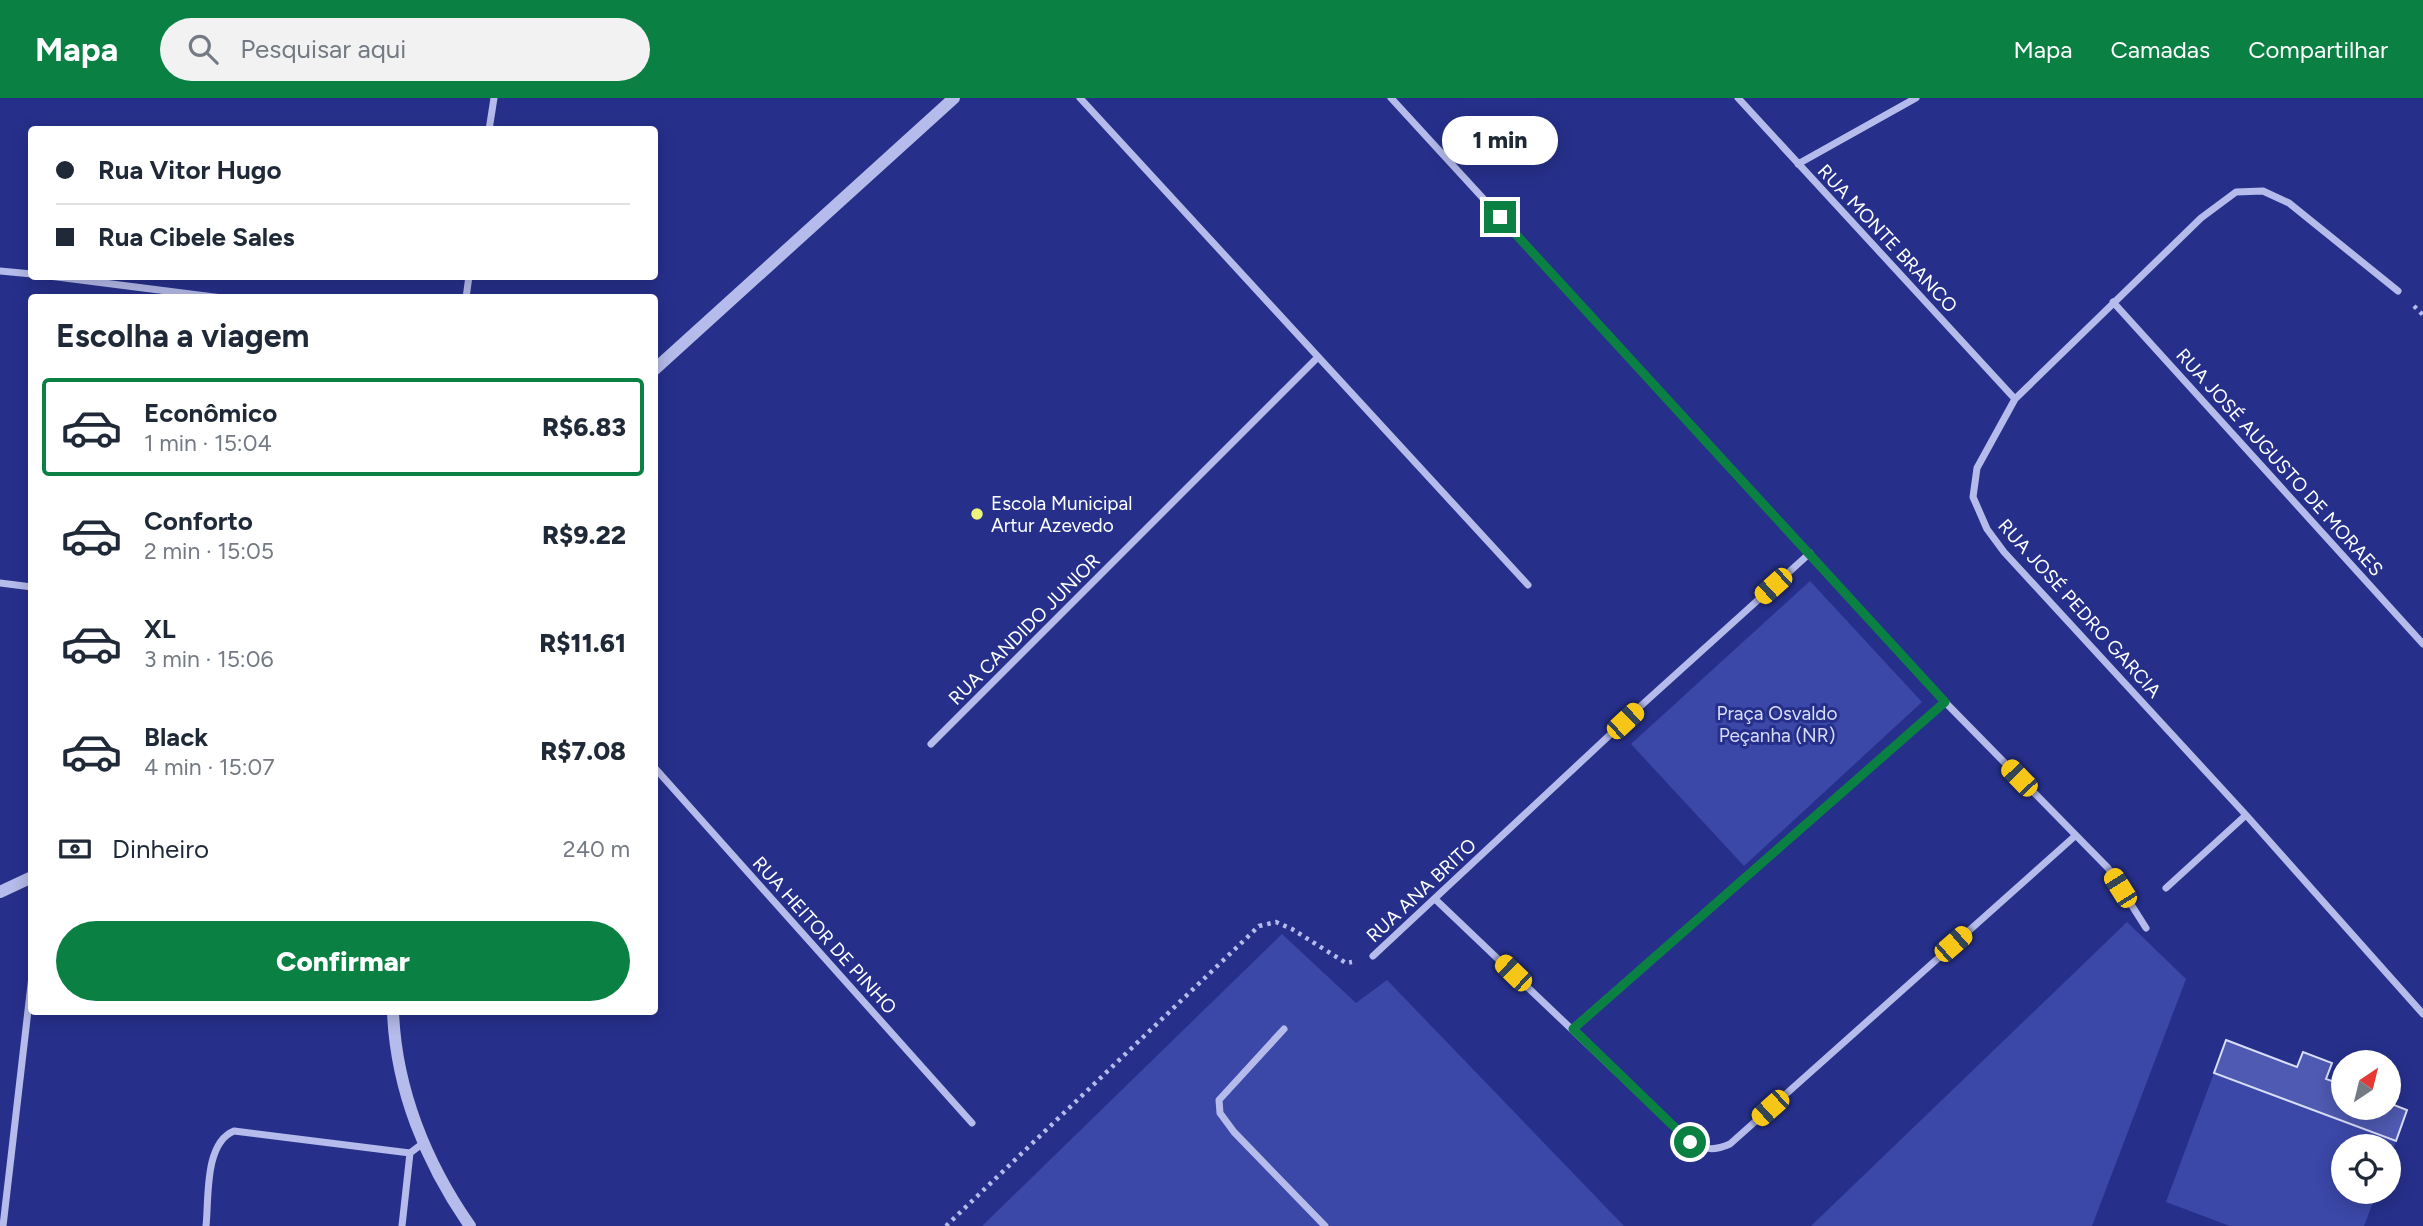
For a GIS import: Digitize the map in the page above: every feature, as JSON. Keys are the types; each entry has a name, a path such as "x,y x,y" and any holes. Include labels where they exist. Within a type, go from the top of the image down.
{"street":[{"path":"490,126 494,98"},
{"path":"658,366 954,98"},
{"path":"1080,98 1528,586"},
{"path":"1391,98 1945,702 2108,868 2146,928"},
{"name":"RUA MONTE BRANCO","path":"1738,98 2015,399"},
{"path":"1798,164 1916,98"},
{"name":"RUA JOSÉ PEDRO GARCIA","path":"2399,291 2289,203 2263,191 2236,192 2201,218 2015,399 1977,468 1973,497 1987,529 2004,552 2246,815 2423,1014"},
{"path":"0,271 28,274"},
{"path":"80,280 191,294"},
{"name":"RUA JOSÉ AUGUSTO DE MORAES","path":"2113,302 2423,644"},
{"name":"RUA CANDIDO JUNIOR","path":"931,744 1318,357"},
{"name":"RUA ANA BRITO","path":"1373,956 1644,703 1810,553"},
{"path":"0,583 28,586"},
{"path":"1573,1029 1945,702"},
{"name":"RUA HEITOR DE PINHO","path":"658,771 972,1123"},
{"path":"2166,888 2246,815"},
{"path":"1435,899 1690,1142 1703,1149 1716,1150 1730,1144 2075,836"},
{"path":"0,892 28,879"},
{"path":"3,1226 28,1010"},
{"path":"393,1015 402,1079 422,1144 470,1226"},
{"path":"1284,1029 1219,1100 1220,1114 1325,1226"},
{"path":"206,1226 213,1159 226,1135 234,1132 410,1153 422,1144"},
{"path":"402,1226 410,1153"}],"path":[{"name":"RUA ANA BRITO","path":"946,1226 1259,926 1276,922 1346,962 1361,962 1373,956"}],"green space":[{"name":"Praça Osvaldo Peçanha (NR)","path":"1810,581 1922,702 1744,866 1631,744"},
{"path":"2127,922 2186,979 2092,1226 1811,1226"},
{"path":"1282,934 1356,1003 1387,980 1624,1226 982,1226"},
{"path":"2214,1073 2331,1117 2331,1120 2340,1120 2377,1134 2331,1134 2331,1204 2372,1204 2364,1226 2230,1226 2166,1202"}],"building":[{"path":"2226,1040 2297,1067 2303,1052 2331,1063 2326,1079 2331,1081 2331,1117 2214,1073"},
{"path":"2401,1108 2407,1110 2398,1134 2377,1134 2340,1120 2401,1120"}],"place":[{"name":"Escola Municipal Artur Azevedo","path":"977,514"}],"route":[{"path":"1500,217 1945,702 1573,1029 1690,1142"}]}
